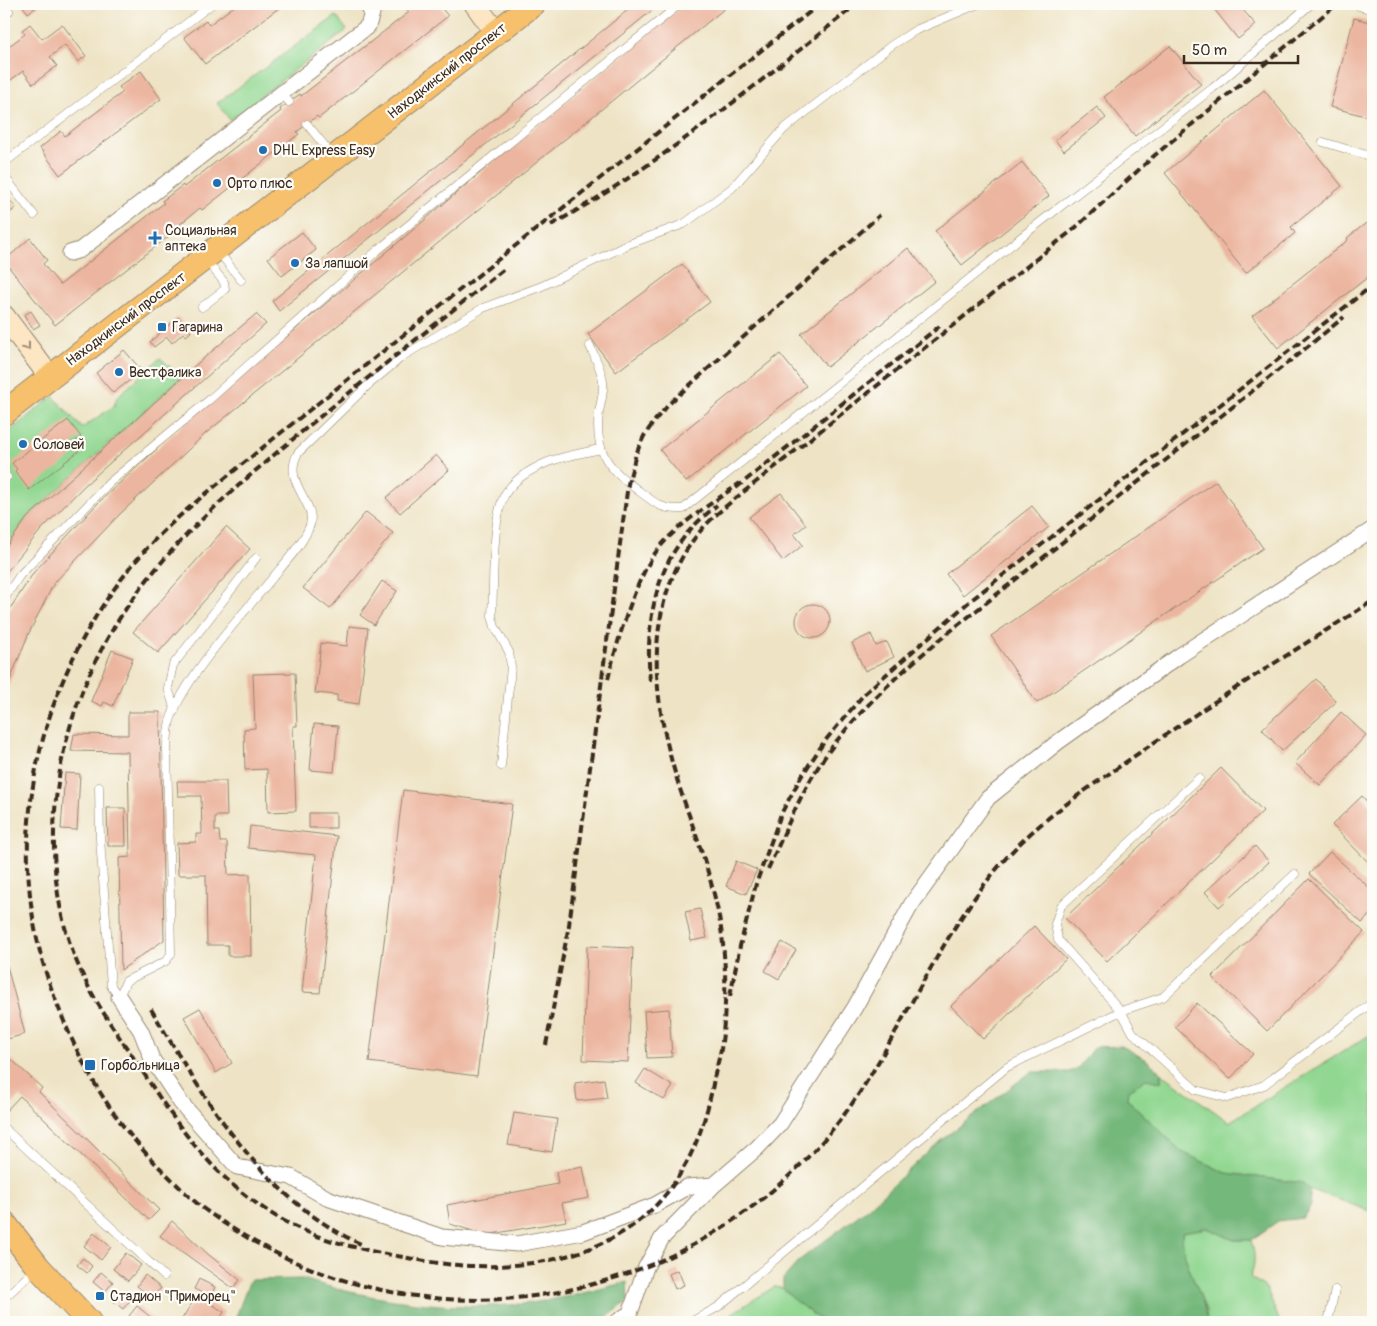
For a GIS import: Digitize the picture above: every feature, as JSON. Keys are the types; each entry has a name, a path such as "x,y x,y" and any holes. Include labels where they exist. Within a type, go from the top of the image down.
{"main road":[{"name":"Находкинский проспект","path":"4,413 533,4"},
{"path":"4,1223 38,1267 89,1322"}],"street":[{"path":"70,253 80,250 285,97 368,26 372,13 368,4"},
{"path":"474,4 496,33"},
{"path":"4,316 50,377"},
{"path":"618,1322 634,1318 646,1267 662,1238 714,1185 757,1148 780,1124 855,1007 911,906 988,798 1058,742 1179,656 1373,529"},
{"path":"119,997 141,1031 152,1059 181,1103 237,1167 291,1177 327,1198 442,1237 517,1244 583,1232 655,1205 687,1187 714,1185"}],"lane":[{"path":"4,4 9,11 4,15"},
{"path":"4,163 212,4"},
{"path":"4,599 20,575 109,483 208,400 378,250 680,4"},
{"path":"99,787 100,839 111,986 119,997 126,982 166,961 172,954 167,744 170,722 175,710 207,660 307,533 311,519 309,510 294,478 291,464 298,453 366,387 403,356 483,308 542,286 629,244 684,224 732,188 784,129 892,45 916,30 978,4"},
{"path":"590,346 603,382 597,432 600,449 606,462 619,475 651,500 668,510 683,510 1025,234 1213,88 1311,4"},
{"path":"1358,6 1373,10"},
{"path":"307,124 334,158"},
{"path":"1323,142 1373,156"},
{"path":"4,176 34,214"},
{"path":"211,254 241,280"},
{"path":"202,307 225,289 211,254"},
{"path":"501,766 511,667 509,652 494,627 492,616 496,545 502,504 506,492 533,469 549,462 600,449"},
{"path":"175,710 168,688 173,665 256,558"},
{"path":"1199,778 1062,906 1055,924 1058,940 1121,1011 1133,1033 1196,1090 1227,1098 1264,1085 1373,1002"},
{"path":"691,1322 718,1307 1007,1067 1121,1011 1163,997 1295,874"},
{"path":"4,1128 164,1276"},
{"path":"4,1298 38,1267"},
{"path":"1328,1322 1335,1290"}],"green space":[{"path":"336,16 347,30 230,120 217,103"},
{"path":"160,358 182,377 27,518 4,550 4,436 53,396 82,428 114,406 117,397"},
{"path":"1373,1033 1373,1212 1309,1189 1302,1183 1226,1173 1182,1152 1127,1099 1127,1091 1146,1079 1161,1082 1161,1073 1229,1122"},
{"path":"1122,1046 1148,1061 1161,1073 1161,1082 1146,1079 1128,1091 1127,1099 1182,1152 1226,1173 1303,1183 1309,1189 1311,1205 1303,1218 1278,1221 1251,1240 1234,1240 1207,1228 1182,1232 1185,1256 1205,1310 1207,1322 823,1322 794,1300 783,1288 783,1279 801,1259 867,1209 940,1141 1031,1072 1069,1072 1078,1068 1094,1047"},
{"path":"1207,1228 1234,1240 1251,1240 1254,1258 1250,1277 1266,1288 1280,1322 1207,1322 1206,1310 1182,1251 1182,1232"},
{"path":"303,1279 329,1287 383,1298 439,1305 467,1306 522,1304 575,1295 627,1282 628,1301 610,1315 594,1322 234,1322 250,1280"},
{"path":"774,1287 783,1288 794,1300 823,1322 735,1322 731,1314"}],"building":[{"path":"21,4 41,4 28,13"},
{"path":"237,4 284,4 205,64 184,37 206,21 209,25"},
{"path":"402,4 438,4 448,16 319,118 317,116 297,132 299,134 202,210 200,208 180,224 182,226 55,325 4,261 30,238 47,260 43,264 60,285 164,203 162,201 183,185 184,187 281,111 280,109 289,102 300,94 301,96 409,12"},
{"path":"635,4 660,4 279,311 272,301"},
{"path":"685,4 730,4 205,434 120,514 54,583 28,635 4,695 4,618 34,572 99,502 185,423 500,156"},
{"path":"1210,4 1251,4 1243,10 1256,25 1238,39"},
{"path":"1354,18 1373,23 1373,118 1330,107"},
{"path":"30,24 42,39 62,24 86,56 78,62 65,45 50,57 57,66 33,84 23,71 4,85 4,50 25,34 22,30"},
{"path":"1170,46 1201,84 1135,136 1104,97"},
{"path":"141,71 161,99 60,175 40,148 61,131 65,136 123,92 119,87"},
{"path":"1264,90 1342,186 1291,227 1295,233 1246,273 1165,173"},
{"path":"1097,107 1106,118 1064,151 1055,140"},
{"path":"1022,162 1049,196 962,265 935,231"},
{"path":"4,195 16,208 4,217"},
{"path":"1370,220 1373,225 1373,273 1278,348 1252,316 1348,240 1347,238"},
{"path":"302,232 316,250 282,276 268,258"},
{"path":"908,248 935,281 827,367 801,334"},
{"path":"682,264 710,302 616,372 588,334"},
{"path":"31,311 40,325 33,329 24,315"},
{"path":"256,314 266,324 85,485 40,531 4,575 4,550 27,518 198,363"},
{"path":"178,317 191,332 186,336 183,333 172,343 167,337 154,347 150,342"},
{"name":"Вестфалика","path":"124,350 142,371 113,393 96,373"},
{"path":"780,354 806,386 686,482 660,450"},
{"path":"68,420 81,437 73,443 79,451 29,490 15,471 17,469 12,463"},
{"path":"436,455 449,470 400,513 386,498"},
{"path":"1216,481 1263,548 1037,703 991,636"},
{"path":"781,493 806,525 794,534 803,545 783,561 749,517"},
{"path":"1032,506 1049,527 963,595 946,574"},
{"path":"366,512 393,533 330,609 303,588"},
{"path":"226,527 250,549 158,653 133,632"},
{"path":"382,581 397,591 374,625 360,615"},
{"path":"813,604 825,609 830,621 825,633 813,638 801,633 796,621 801,609"},
{"path":"349,626 368,628 359,704 337,701 337,695 315,693 321,643 347,646"},
{"path":"871,634 876,646 887,642 894,657 865,671 852,643"},
{"path":"112,650 133,658 113,706 104,702 102,706 91,701"},
{"path":"295,673 297,726 293,726 296,811 268,812 267,769 245,770 244,729 255,728 253,674"},
{"path":"1316,679 1336,702 1282,751 1262,729"},
{"path":"128,712 160,712 164,940 121,970 119,858 130,857 128,752 71,751 74,734 128,735"},
{"path":"1341,712 1366,735 1320,785 1295,763"},
{"path":"314,724 338,726 334,772 310,770"},
{"path":"1221,768 1263,811 1107,961 1065,918"},
{"path":"65,773 80,774 77,830 61,829"},
{"path":"177,781 226,781 227,816 215,816 215,831 219,831 220,842 227,842 228,875 250,874 251,956 228,956 228,945 207,945 206,875 178,875 177,843 196,842 196,834 202,834 201,796 178,796"},
{"path":"403,790 512,804 477,1076 369,1062"},
{"path":"1362,796 1373,808 1373,867 1332,825"},
{"path":"107,808 125,808 126,846 108,846"},
{"path":"309,813 336,813 336,828 309,828"},
{"path":"250,826 337,836 320,993 302,992 316,855 248,848"},
{"path":"1255,846 1269,862 1219,907 1205,892"},
{"path":"1330,852 1373,891 1373,911 1362,923 1309,874"},
{"path":"736,861 757,870 746,894 726,886"},
{"path":"1309,879 1364,932 1267,1031 1212,977"},
{"path":"700,909 707,938 691,941 685,912"},
{"path":"1034,926 1066,959 983,1039 951,1006"},
{"path":"782,942 796,950 779,979 765,971"},
{"path":"587,946 633,948 628,1062 583,1060"},
{"path":"7,966 25,1034 4,1040 4,967"},
{"path":"1197,1003 1253,1054 1230,1079 1175,1027"},
{"path":"200,1008 232,1063 216,1073 184,1017"},
{"path":"669,1009 672,1057 647,1058 644,1011"},
{"path":"12,1060 42,1088 39,1092 159,1210 149,1220 20,1096 4,1113 6,1083 4,1070"},
{"path":"645,1069 673,1086 664,1100 636,1083"},
{"path":"604,1079 607,1098 577,1101 575,1083"},
{"path":"514,1113 557,1119 552,1152 508,1145"},
{"path":"583,1167 589,1198 562,1203 566,1221 486,1235 450,1224 447,1205 558,1184 556,1172"},
{"path":"172,1221 240,1280 233,1288 160,1236"},
{"path":"94,1233 111,1247 101,1260 84,1246"},
{"path":"126,1253 141,1265 128,1281 113,1269"},
{"path":"83,1258 92,1266 87,1273 77,1265"},
{"path":"678,1270 684,1285 675,1289 669,1274"},
{"path":"101,1272 113,1282 105,1292 93,1282"},
{"path":"145,1275 161,1288 152,1298 137,1286"},
{"path":"199,1279 215,1287 210,1297 194,1289"},
{"path":"120,1290 131,1299 123,1309 112,1300"},
{"path":"197,1295 224,1312 218,1322 180,1322"},
{"path":"137,1306 154,1320 153,1322 136,1322 129,1316"}],"railway":[{"path":"820,4 196,502 149,546 102,607 74,656 53,707 38,761 29,816 28,872 35,927 49,982 69,1033 107,1104 140,1147 204,1209 254,1241 307,1267 361,1285 417,1296 473,1300 531,1296 588,1285 645,1267 710,1235 741,1215 771,1192 823,1140 847,1111 867,1081 948,938 966,911 1006,858 1033,831 1094,784 1156,741 1373,601"},
{"path":"551,225 632,176 671,149 857,4"},
{"path":"503,270 339,401 247,478 182,539 153,572 127,607 104,645 84,687 72,720 63,755 54,827 59,899 67,934 85,981 108,1020 170,1113 200,1152 217,1170 255,1202 277,1217 312,1234 349,1246 387,1254 425,1261 475,1266 527,1264 552,1259 577,1253 601,1244 623,1232 642,1219 672,1186 684,1168 702,1127 723,1033 725,1000 724,949 712,885 681,792 664,728 659,696 657,663 659,630 665,599 677,568 694,539 705,525 725,507 1074,229 1155,155 1337,4"},
{"path":"546,1045 569,925 628,484 636,454 644,436 672,401 880,215"},
{"path":"730,996 740,946 756,884 781,814 801,777 824,742 865,693 970,601 1373,285"},
{"path":"768,869 797,806 822,761 853,721 876,697 926,651 1344,317"},
{"path":"736,488 941,325"},
{"path":"608,679 635,592 659,548 697,513 740,483"},
{"path":"650,681 650,626 653,607 664,572 672,555 686,535 698,521 717,505"},
{"path":"151,1009 215,1111 265,1174 294,1201 326,1225 361,1244"}],"place":[{"name":"DHL Express Easy","path":"263,150"},
{"name":"Орто плюс","path":"217,183"},
{"name":"Социальная аптека","path":"155,238"},
{"name":"За лапшой","path":"295,263"},
{"name":"Гагарина","path":"162,327"},
{"name":"Вестфалика","path":"119,372"},
{"name":"Соловей","path":"23,444"},
{"name":"Горбольница","path":"90,1065"},
{"name":"Стадион \"Приморец\"","path":"100,1296"}]}
